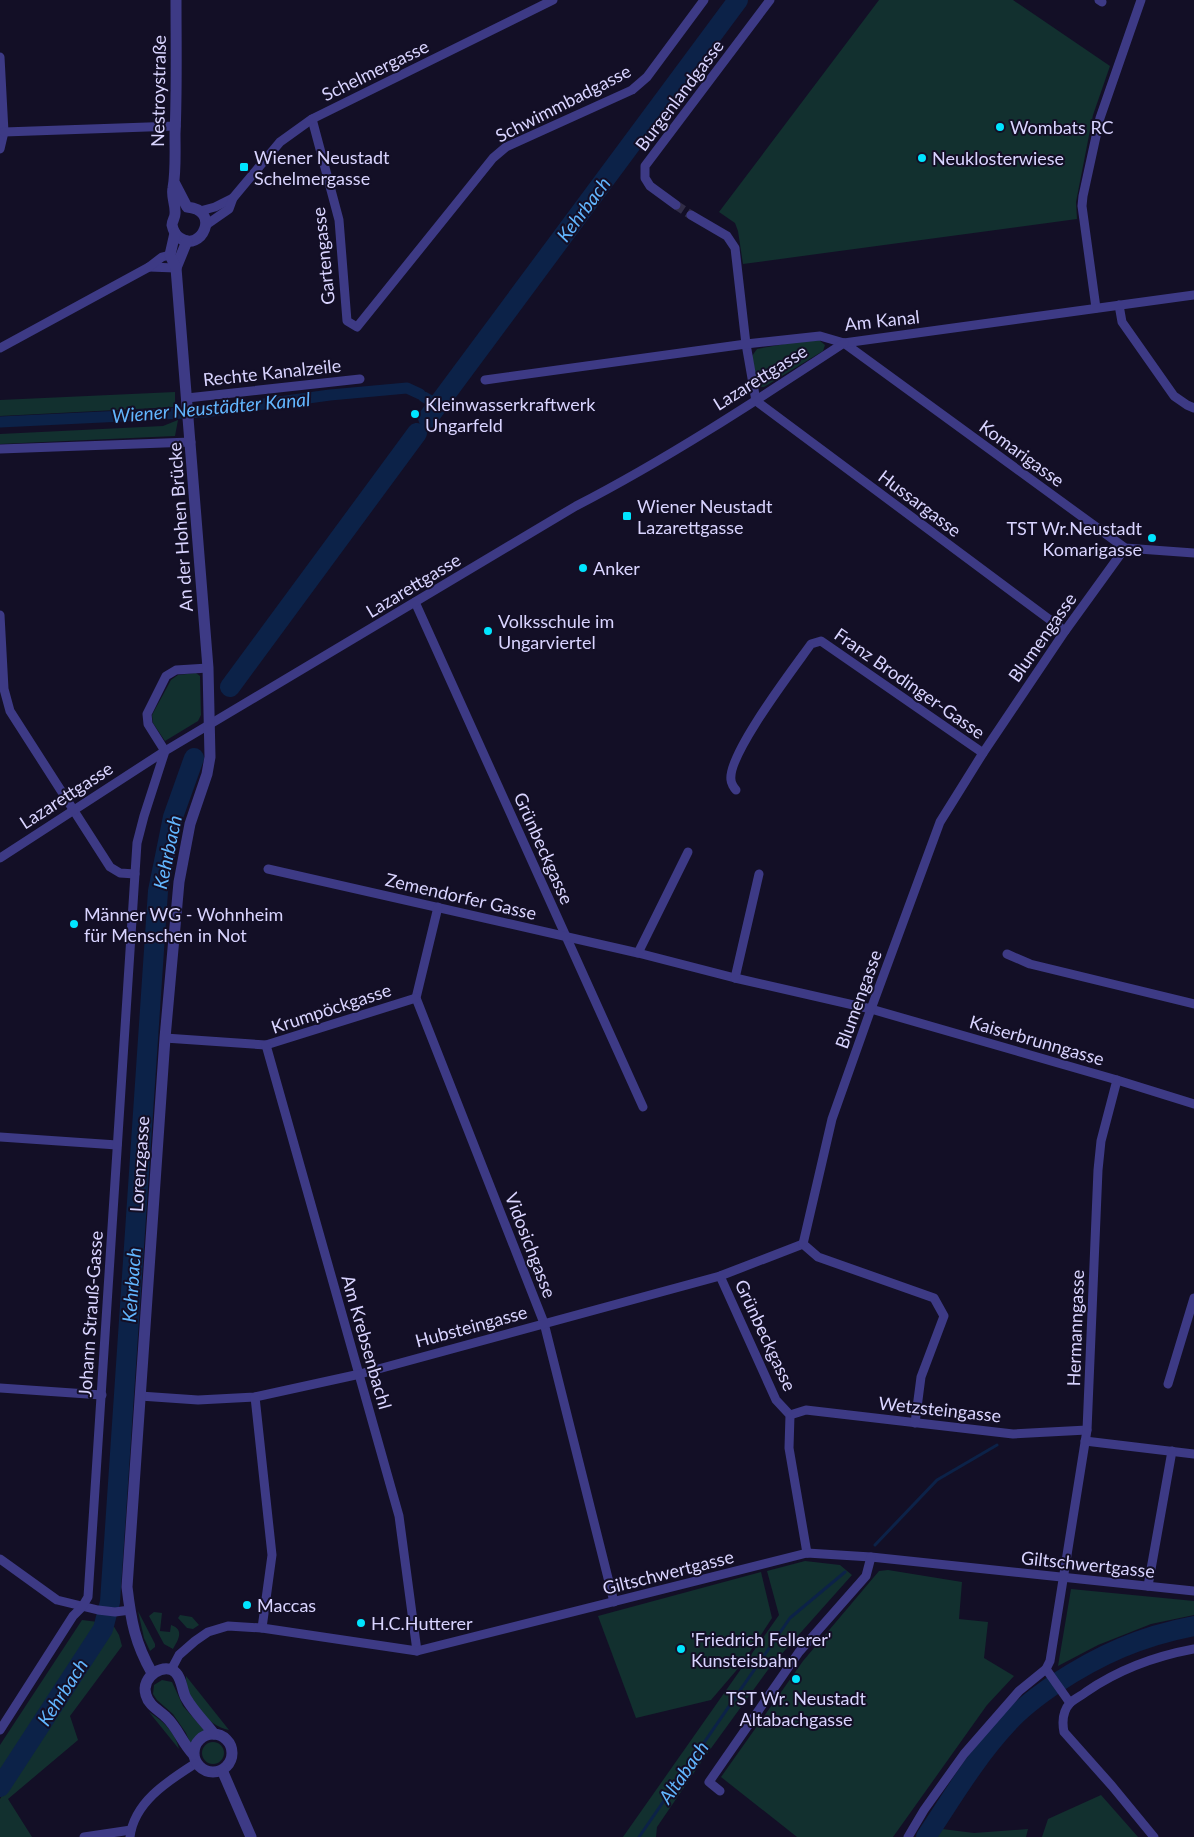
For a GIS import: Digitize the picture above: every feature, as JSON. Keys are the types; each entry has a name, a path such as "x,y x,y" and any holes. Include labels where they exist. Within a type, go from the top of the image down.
{"street":[{"name":"Nestroystraße","path":"175,234 172,228 175,214 171,194 174,182 176,126 176,0"},
{"name":"Schelmergasse","path":"206,225 229,209 233,198 280,142 312,119 541,3 553,0"},
{"name":"Schwimmbadgasse","path":"357,327 493,158 506,147 632,90 647,77 704,0"},
{"name":"Burgenlandgasse","path":"676,205 650,186 645,178 645,166 770,0"},
{"path":"1096,308 1082,206 1083,196 1100,118 1141,0"},
{"path":"0,57 1,111 4,132 0,149"},
{"name":"Gartengasse","path":"312,119 339,220 347,321 357,327"},
{"path":"4,132 176,126"},
{"name":"Nestroystraße","path":"174,182 187,207"},
{"name":"Schelmergasse","path":"200,211 215,207 233,198"},
{"path":"0,348 149,267 162,257 170,255 175,234 187,241 200,238 206,225 205,218 200,211 187,207 175,214"},
{"path":"691,215 727,236 735,248 746,344 756,401"},
{"name":"An der Hohen Brücke","path":"176,268 187,241"},
{"name":"An der Hohen Brücke","path":"170,255 176,268 208,668 210,724"},
{"path":"149,267 176,268"},
{"name":"Am Kanal","path":"484,380 746,344 820,336 844,343 1194,295"},
{"path":"1119,304 1122,322 1174,396 1187,406 1194,408"},
{"name":"Lazarettgasse","path":"0,858 165,751 756,401 844,343"},
{"name":"Komarigasse","path":"844,343 1125,548"},
{"name":"Rechte Kanalzeile","path":"187,399 360,379"},
{"name":"Hussargasse","path":"756,401 1066,631"},
{"path":"0,449 190,437"},
{"path":"1125,548 1194,553"},
{"name":"Blumengasse","path":"803,1244 832,1119 940,822 983,753 1125,548"},
{"name":"Grünbeckgasse","path":"415,602 643,1107"},
{"path":"0,615 4,689 10,711 110,867 120,873 135,874"},
{"name":"Franz Brodinger-Gasse","path":"736,790 730,780 734,760 764,710 811,644 821,641 983,753"},
{"path":"165,751 148,724 147,714 166,676 176,670 208,668"},
{"name":"Lorenzgasse","path":"152,1674 143,1658 134,1634 127,1588 165,1038 179,882 190,824 207,774 210,756 210,724"},
{"name":"Johann Strauß-Gasse","path":"0,1730 73,1616 88,1597 137,843 165,751"},
{"path":"638,953 688,852"},
{"name":"Zemendorfer Gasse","path":"268,869 638,953 735,978 871,1009"},
{"path":"735,978 759,874"},
{"path":"416,998 438,907"},
{"path":"1007,954 1030,964 1194,1004"},
{"name":"Krumpöckgasse","path":"165,1038 266,1046 416,998"},
{"name":"Vidosichgasse","path":"416,998 544,1323 614,1602"},
{"name":"Kaiserbrunngasse","path":"871,1009 1194,1104"},
{"name":"Am Krebsenbachl","path":"266,1046 399,1516 417,1651"},
{"name":"Hermanngasse","path":"1048,1673 1087,1430 1098,1170 1101,1141 1117,1080"},
{"path":"0,1137 117,1145"},
{"path":"803,1244 818,1257 934,1298 944,1316 921,1377 915,1423"},
{"name":"Hubsteingasse","path":"140,1396 198,1400 255,1397 360,1374 720,1276 803,1244"},
{"name":"Grünbeckgasse","path":"720,1276 776,1400 790,1414 789,1448 807,1554"},
{"path":"1168,1384 1194,1298"},
{"path":"0,1388 102,1395"},
{"path":"255,1397 272,1555 262,1628"},
{"name":"Wetzsteingasse","path":"790,1414 806,1410 1013,1434 1087,1430"},
{"path":"1085,1441 1194,1454"},
{"path":"1148,1586 1172,1451"},
{"name":"Giltschwertgasse","path":"171,1670 179,1654 195,1641 208,1632 228,1626 262,1628 417,1651 807,1554 871,1557 1194,1591"},
{"path":"720,1791 708,1782 799,1652 866,1576 871,1557"},
{"path":"0,1559 57,1600 98,1610 115,1612 130,1610"},
{"path":"1154,1837 1064,1732 1062,1722 1065,1711 1070,1703 1097,1684 1137,1665 1176,1652 1194,1649"},
{"path":"84,1837 130,1834 136,1814 146,1801 195,1758 195,1746 206,1735 214,1734 228,1742 231,1747 230,1760 222,1770 207,1772 201,1768 195,1758 185,1746 167,1718 152,1706 146,1696 145,1684 152,1674 161,1670 171,1670 176,1673 185,1696 214,1734"},
{"path":"908,1837 924,1810 964,1754 1019,1691 1048,1673 1070,1703"},
{"path":"222,1770 251,1837"}],"green space":[{"name":"Neuklosterwiese","path":"879,0 1013,0 1110,66 1093,115 1076,202 1077,219 743,264 735,223 719,212"},
{"path":"819,340 825,345 823,351 764,387 757,387 752,356 757,349"},
{"path":"175,392 175,407 0,416 0,400"},
{"path":"178,420 175,436 0,444 0,434 163,426"},
{"path":"196,673 200,676 201,715 198,721 165,741 153,723 152,715 171,680 178,675"},
{"path":"805,1561 840,1565 852,1575 770,1667 657,1827 656,1837 623,1837 779,1615 767,1571"},
{"path":"888,1570 962,1582 959,1619 988,1622 984,1658 1014,1676 987,1705 893,1837 797,1837 721,1777 803,1661 879,1571"},
{"name":"'Friedrich Fellerer' Kunsteisbahn","path":"761,1572 772,1618 741,1665 711,1700 636,1718 598,1616"},
{"path":"1071,1589 1194,1601 1194,1615 1151,1624 1098,1645 1058,1666"},
{"path":"138,1611 155,1644 155,1647 150,1651 144,1638"},
{"path":"154,1612 162,1613 160,1631 170,1632 171,1625 178,1630 179,1636 173,1649 164,1644 149,1616"},
{"path":"180,1615 192,1617 199,1625 193,1629 187,1628 178,1618"},
{"path":"82,1620 98,1622 0,1773 0,1745"},
{"path":"113,1625 119,1635 122,1646 70,1716 78,1740 8,1799 32,1837 0,1837 0,1799"},
{"path":"186,1676 229,1730 213,1723 199,1710 189,1693"},
{"path":"162,1680 172,1682 183,1706 205,1731 191,1745 186,1733 173,1714 153,1694 154,1685"},
{"path":"149,1712 168,1728 175,1737 179,1749"},
{"path":"213,1742 221,1745 224,1753 221,1761 213,1764 205,1761 202,1753 205,1745"},
{"path":"1101,1795 1138,1837 1042,1837 1048,1819"},
{"path":"942,1829 974,1833 1028,1829 1026,1837 937,1837"}],"waterway":[{"name":"Kehrbach","path":"428,418 738,0"},
{"name":"Wiener Neustädter Kanal","path":"0,422 205,412 330,395 407,388 420,394"},
{"name":"Wiener Neustädter Kanal","path":"424,397 438,405"},
{"name":"Kehrbach","path":"230,687 417,433"},
{"name":"Kehrbach","path":"0,1787 103,1629 110,1602 158,891 173,817 194,758"},
{"name":"Altabach","path":"875,1545 937,1480 997,1445"},
{"name":"Altabach","path":"639,1837 790,1618 845,1572"},
{"path":"926,1837 985,1750 1013,1717 1030,1702 1071,1674 1121,1648 1156,1635 1194,1626"}],"tunnel":[{"path":"676,205 691,215"}],"place":[{"name":"Wombats RC","path":"1000,127"},
{"name":"Neuklosterwiese","path":"922,158"},
{"name":"Wiener Neustadt Schelmergasse","path":"244,167"},
{"name":"Kleinwasserkraftwerk Ungarfeld","path":"415,414"},
{"name":"Wiener Neustadt Lazarettgasse","path":"627,516"},
{"name":"TST Wr.Neustadt Komarigasse","path":"1152,538"},
{"name":"Anker","path":"583,568"},
{"name":"Volksschule im Ungarviertel","path":"488,631"},
{"name":"Männer WG - Wohnheim für Menschen in Not","path":"74,924"},
{"name":"Maccas","path":"247,1605"},
{"name":"H.C.Hutterer","path":"361,1623"},
{"name":"'Friedrich Fellerer' Kunsteisbahn","path":"681,1649"},
{"name":"TST Wr. Neustadt Altabachgasse","path":"796,1679"}]}
